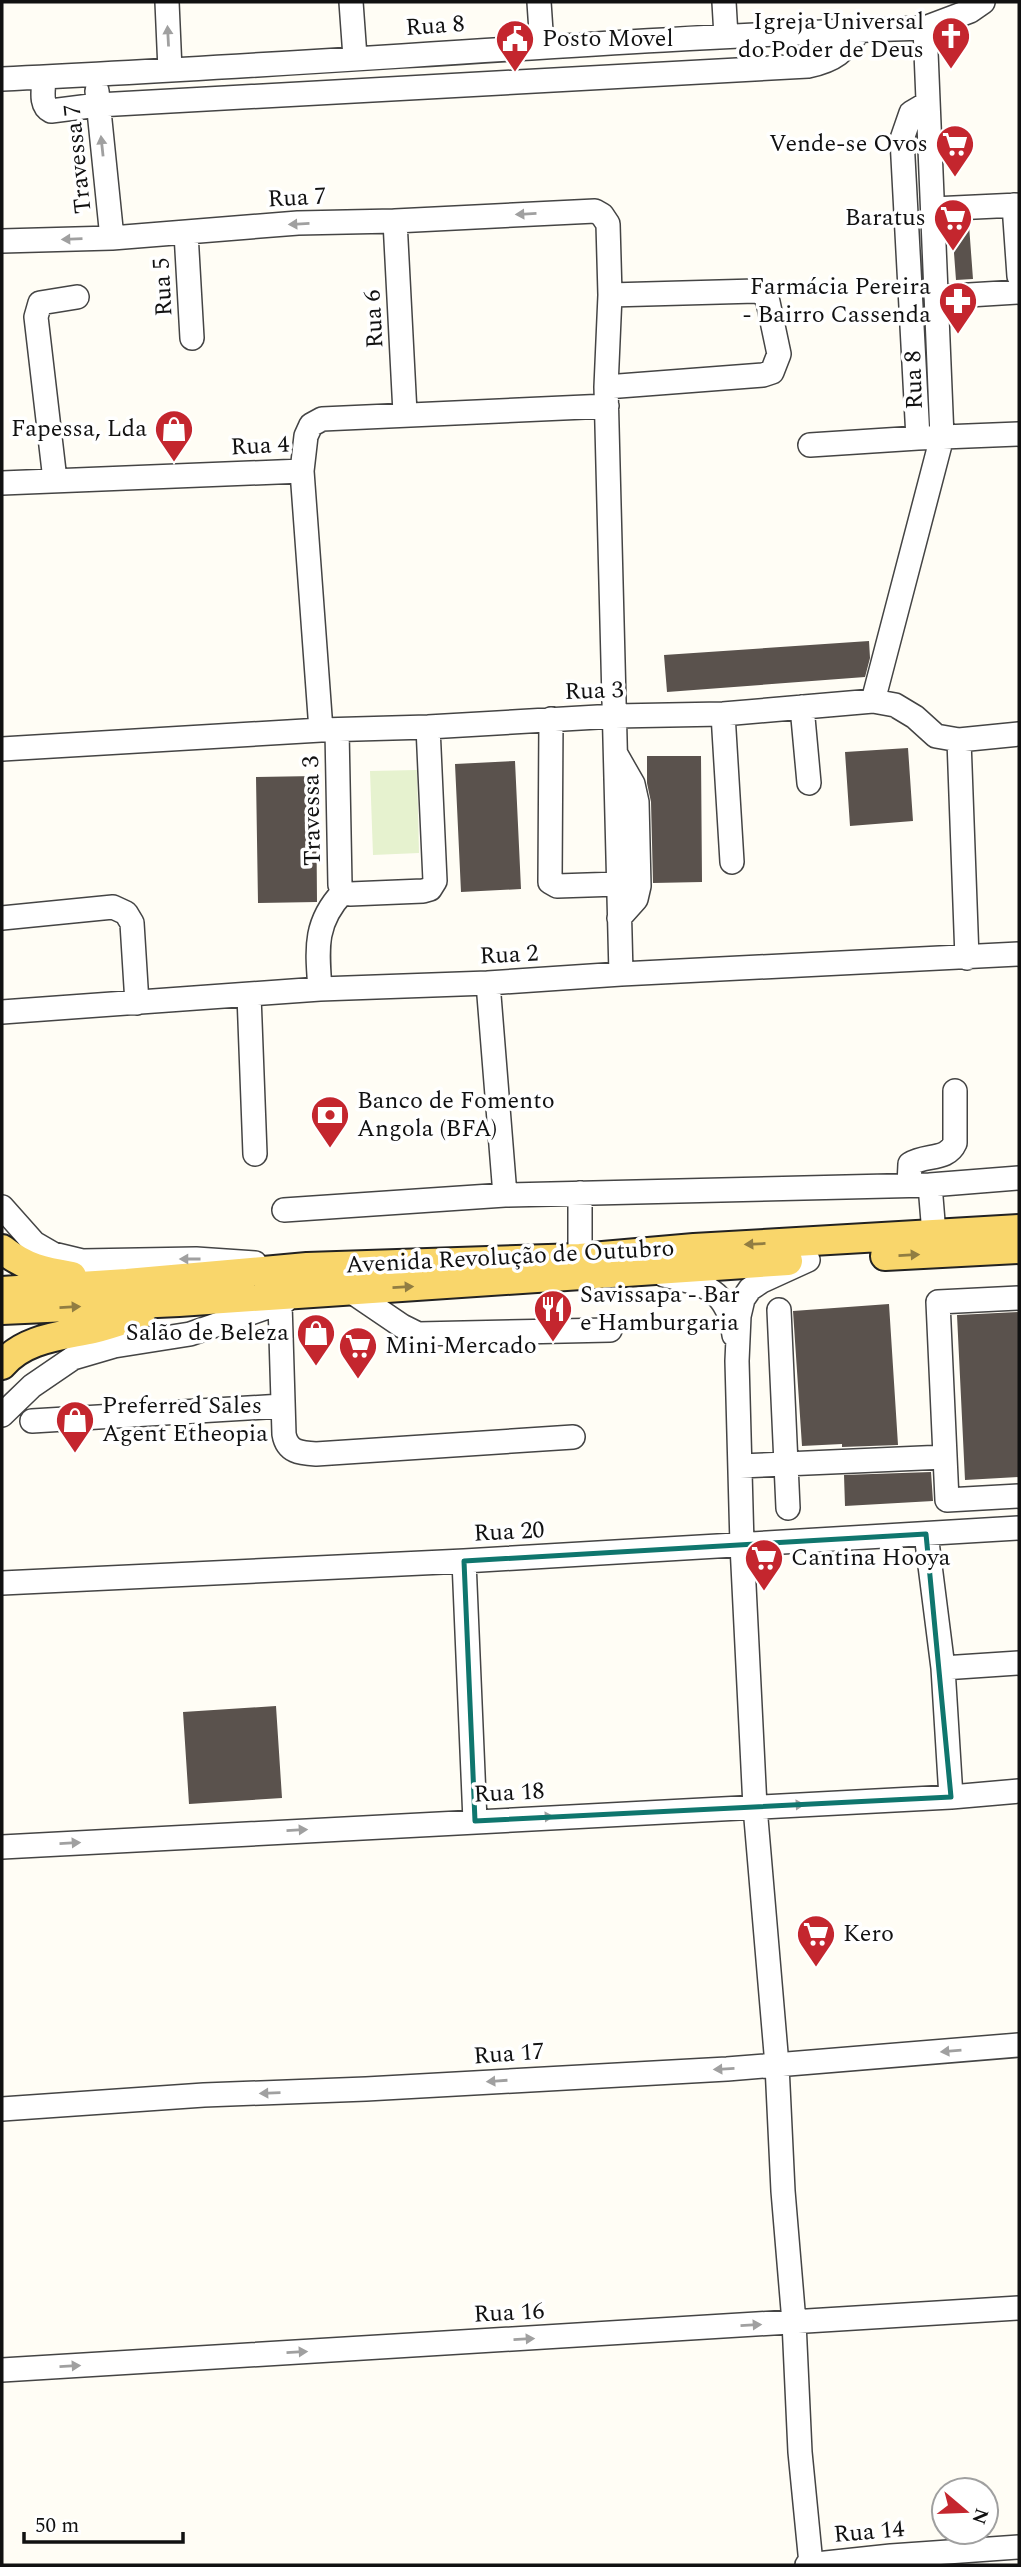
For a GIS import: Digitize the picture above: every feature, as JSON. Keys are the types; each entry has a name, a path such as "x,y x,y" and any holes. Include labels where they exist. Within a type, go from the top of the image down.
{"main road":[{"name":"Avenida Revolução de Outubro","path":"2,1291 127,1283 308,1280 694,1248 1019,1229"},
{"path":"2,1249 19,1263 38,1270 127,1283"},
{"name":"Avenida Revolução de Outubro","path":"2,1310 179,1302 308,1280 349,1290 1019,1249"},
{"path":"2,1365 27,1346 52,1336 94,1328 179,1302"}],"street":[{"path":"167,2 170,70"},
{"path":"351,2 355,57"},
{"path":"539,2 542,46"},
{"path":"724,2 726,36"},
{"path":"925,27 970,11 983,2"},
{"name":"Rua 8","path":"2,79 542,46 925,27 942,437 873,701"},
{"path":"44,77 43,103 51,110 98,105 808,66 829,62 844,51 860,30"},
{"name":"Travessa 7","path":"95,75 113,238"},
{"path":"918,438 902,139 911,113 928,103"},
{"path":"933,209 1017,205 1019,276"},
{"name":"Rua 7","path":"2,241 113,238 298,223 594,211 602,215 608,224 610,295"},
{"name":"Rua 6","path":"395,221 405,414"},
{"name":"Rua 5","path":"186,233 191,338"},
{"name":"Rua 4","path":"2,482 302,471 306,436 311,425 322,419 606,397 772,372 779,354 764,294 756,291 610,295"},
{"path":"936,297 1019,292"},
{"path":"610,295 606,397 621,974"},
{"path":"55,480 36,317 40,303 77,297"},
{"path":"810,445 1019,435"},
{"name":"Travessa 3","path":"302,471 329,730 340,885 343,892 423,891 430,889 435,881 428,727"},
{"name":"Rua 3","path":"2,749 551,719 723,714 873,701 895,705 915,717 936,736 959,740"},
{"path":"802,707 809,782"},
{"path":"723,714 732,862"},
{"path":"551,719 550,882 557,886 618,884"},
{"path":"967,958 959,740 1019,734"},
{"path":"615,754 634,784 637,802 639,886 636,899 619,918"},
{"path":"320,989 317,947 321,926 331,905 343,892"},
{"path":"2,918 113,907 126,913 131,923 137,1003"},
{"name":"Rua 2","path":"2,1012 320,989 488,983 1019,954"},
{"path":"488,983 505,1195"},
{"path":"249,995 255,1154"},
{"path":"934,1234 920,1185 910,1164 916,1160 947,1154 953,1149 956,1091"},
{"path":"284,1210 505,1195 920,1185 1019,1178"},
{"path":"580,1193 580,1258"},
{"path":"2,1207 34,1243 52,1254 82,1261 224,1260 308,1280"},
{"path":"808,1260 762,1281 750,1289 743,1299 739,1315 737,1362 742,1545 755,1807 777,2066 809,2565"},
{"path":"651,1272 697,1282 714,1293 730,1315 737,1362"},
{"path":"2,1415 32,1386 73,1358 114,1346 190,1334 280,1303 308,1280"},
{"path":"349,1290 418,1334 610,1330"},
{"path":"1019,1298 939,1302 947,1500 1019,1496"},
{"path":"280,1303 282,1406 286,1444 294,1451 304,1453 573,1437"},
{"path":"779,1311 788,1508"},
{"path":"32,1421 282,1406"},
{"path":"740,1466 945,1457"},
{"name":"Rua 20","path":"2,1583 1019,1528"},
{"path":"926,1534 943,1668 951,1797"},
{"path":"464,1560 475,1821"},
{"path":"943,1668 1019,1663"},
{"name":"Rua 18","path":"2,1847 951,1797 1019,1791"},
{"name":"Rua 17","path":"2,2109 204,2095 366,2090 777,2066 1019,2045"},
{"name":"Rua 16","path":"2,2370 1019,2308"},
{"name":"Rua 14","path":"809,2565 1019,2547"}],"highlighted area":[{"path":"926,1534 951,1797 475,1821 464,1561"}],"green space":[{"path":"417,770 419,853 373,855 370,771"}],"building":[{"path":"969,225 973,279 956,280 952,226"},
{"path":"869,641 870,658 865,677 667,692 664,655"},
{"path":"908,748 913,821 850,826 845,752"},
{"path":"647,756 701,756 702,882 653,883"},
{"path":"515,761 521,889 461,892 455,764"},
{"path":"316,776 317,902 258,903 256,777"},
{"path":"889,1304 898,1445 802,1446 793,1311"},
{"path":"1019,1312 1019,1477 965,1480 957,1315"},
{"path":"931,1472 933,1501 845,1506 844,1475"},
{"path":"276,1706 282,1798 189,1804 183,1712"}],"place":[{"name":"Igreja Universal do Poder de Deus","path":"951,70"},
{"name":"Posto Movel","path":"515,73"},
{"name":"Vende-se Ovos","path":"955,178"},
{"name":"Baratus","path":"953,252"},
{"name":"Farmácia Pereira - Bairro Cassenda","path":"958,335"},
{"name":"Fapessa, Lda","path":"174,463"},
{"name":"Banco de Fomento Angola (BFA)","path":"330,1149"},
{"name":"Savissapa - Bar e Hamburgaria","path":"553,1343"},
{"name":"Salão de Beleza","path":"316,1367"},
{"name":"Mini Mercado","path":"358,1380"},
{"name":"Preferred Sales Agent Etheopia","path":"75,1454"},
{"name":"Cantina Hooya","path":"764,1592"},
{"name":"Kero","path":"816,1968"}]}
